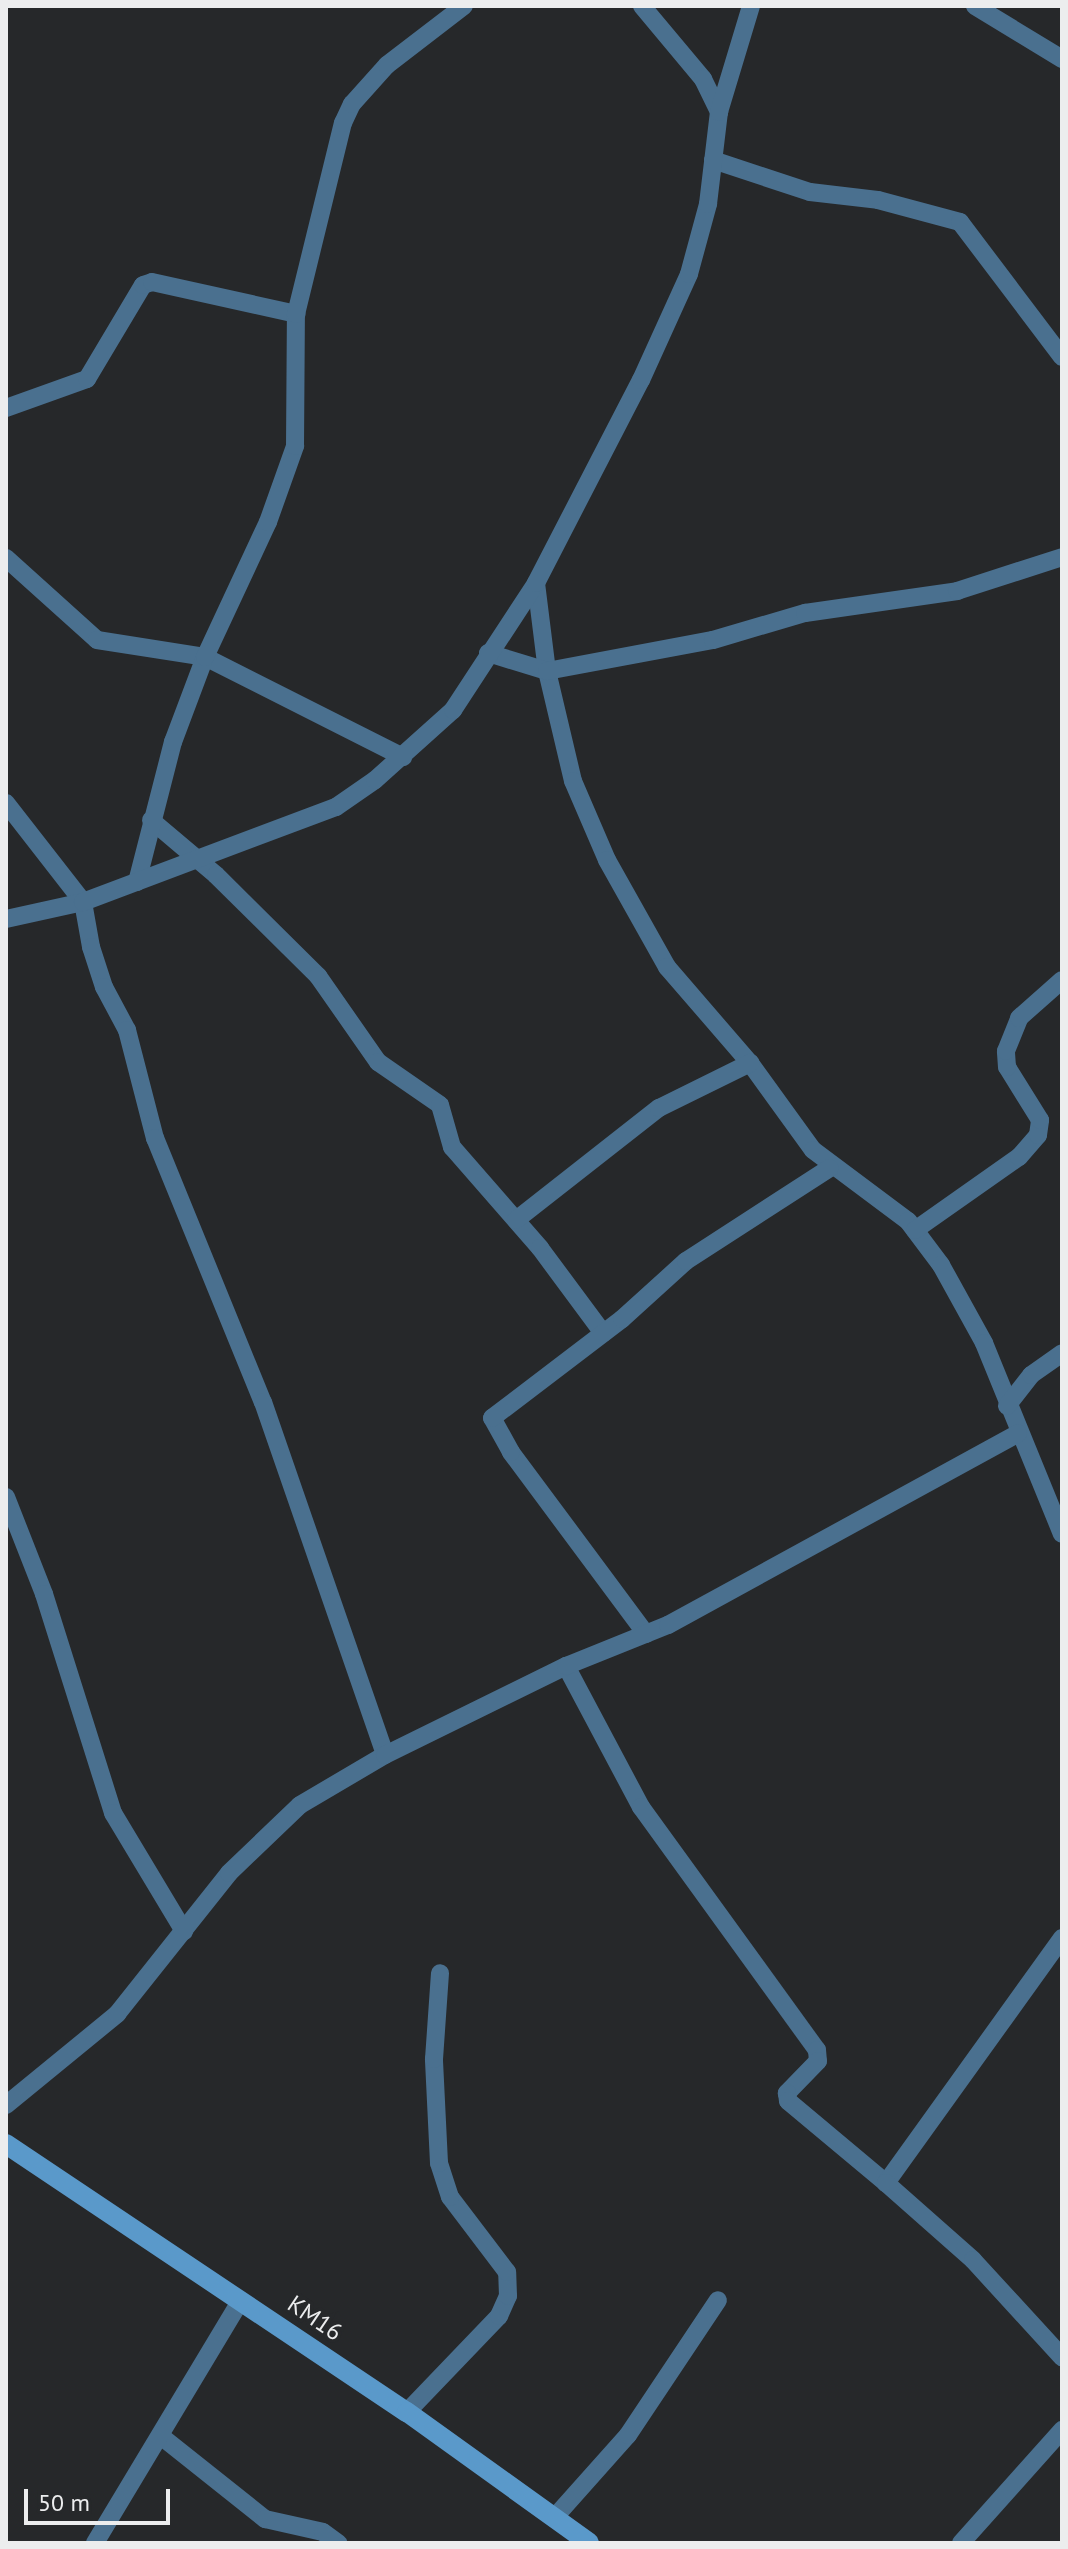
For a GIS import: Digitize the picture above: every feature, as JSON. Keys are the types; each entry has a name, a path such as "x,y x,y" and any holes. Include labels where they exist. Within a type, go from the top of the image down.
{"street":[{"path":"137,882 151,820 205,657 268,522 295,446 296,314 352,104 418,38 464,6"},
{"path":"642,6 703,79 719,112"},
{"path":"6,919 83,902 192,858 336,807 403,757 453,710 536,583 641,380 689,274 713,160 719,112 751,6"},
{"path":"975,6 1062,59"},
{"path":"713,160 810,192 878,200 960,222 1062,357"},
{"path":"6,408 87,379 143,285 296,314"},
{"path":"488,653 547,671 713,640 805,613 957,591 1062,557"},
{"path":"6,558 97,640 205,657 403,757"},
{"path":"536,583 547,671 573,781 601,848 667,967 750,1063 830,1168 886,1203 915,1230 965,1306 1062,1534"},
{"path":"6,803 83,902 91,947 104,987 127,1030 160,1152 263,1402 385,1755"},
{"path":"151,820 192,858 216,875 318,976 378,1062 440,1105 452,1147 516,1220 603,1333"},
{"path":"915,1230 1019,1157 1038,1135 1040,1120 1007,1067 1006,1051 1019,1018 1062,980"},
{"path":"516,1220 659,1108 750,1063"},
{"path":"646,1634 511,1452 492,1418 603,1333 686,1261 830,1168"},
{"path":"1007,1406 1031,1375 1062,1353"},
{"path":"6,2105 117,2014 262,1838 300,1805 385,1755 566,1666 646,1634 1018,1433"},
{"path":"6,1497 44,1594 113,1813 184,1931"},
{"path":"566,1666 641,1807 817,2050 818,2061 787,2093 788,2101 973,2260 1062,2357"},
{"path":"886,2183 1004,2012 1062,1938"},
{"path":"407,2412 499,2316 508,2296 507,2272 450,2197 439,2163 434,2059 440,1973"},
{"name":"KM16","path":"6,2144 407,2412 589,2543"},
{"path":"95,2543 162,2437 241,2300"},
{"path":"554,2518 628,2435 718,2300"},
{"path":"961,2543 1062,2430"},
{"path":"162,2437 265,2519 323,2532 338,2543"}]}
